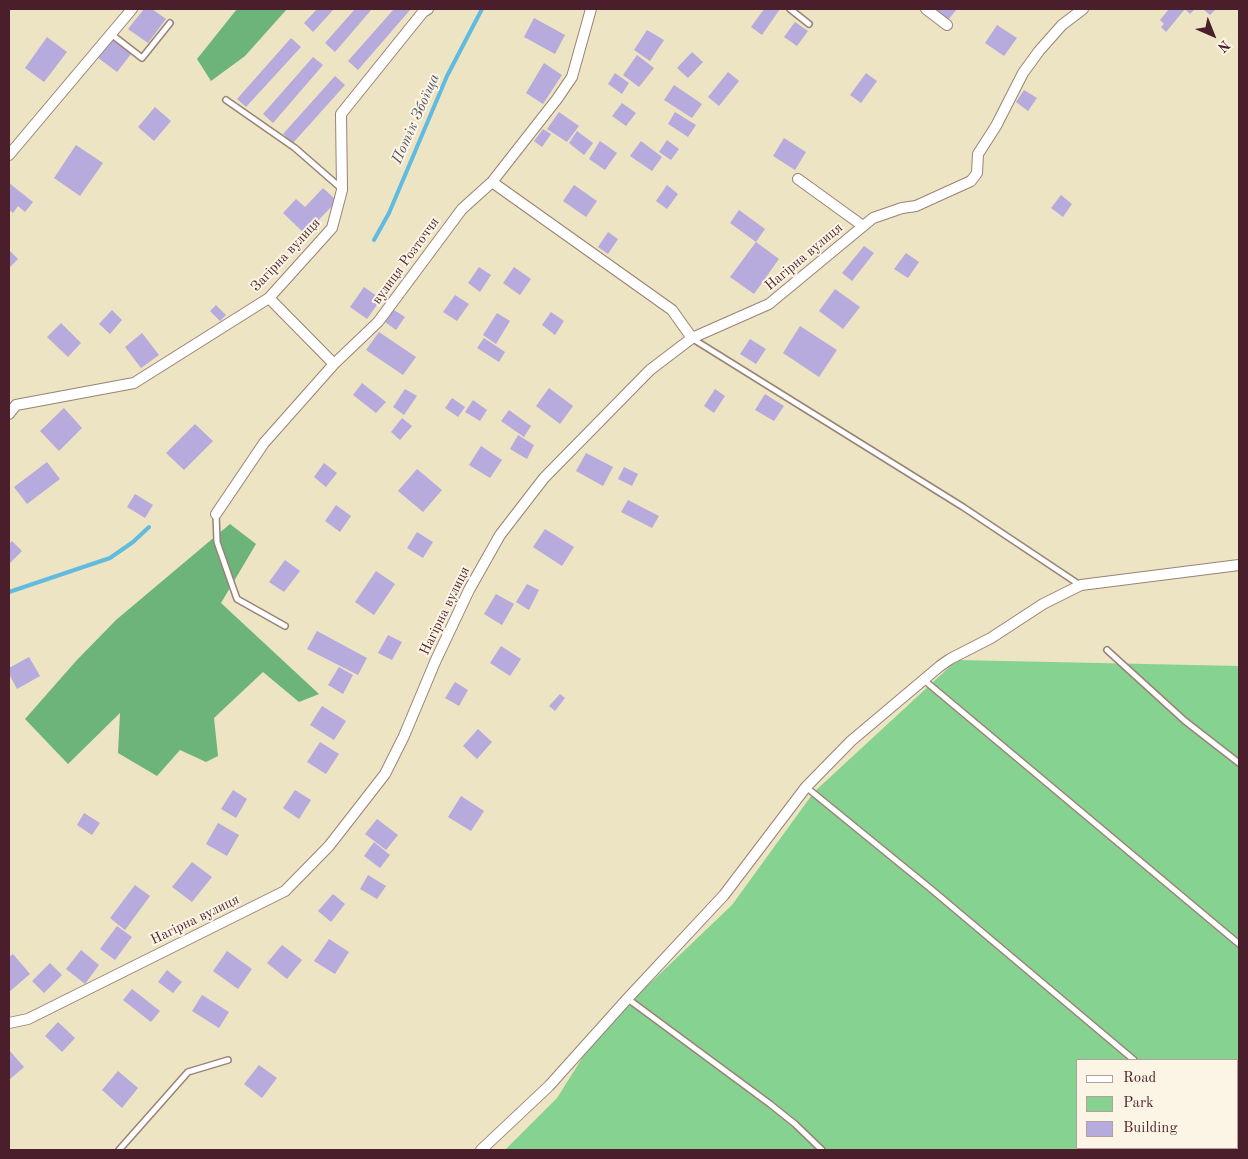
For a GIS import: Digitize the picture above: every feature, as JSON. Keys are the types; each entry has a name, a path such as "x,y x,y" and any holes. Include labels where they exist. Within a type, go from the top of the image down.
{"street":[{"path":"9,155 132,9"},
{"name":"Загірна вулиця","path":"9,414 16,405 134,383 268,298 332,228 342,190 341,114 423,12 428,9"},
{"name":"вулиця Розточчя","path":"216,514 264,443 334,364 378,322 462,209 492,182 557,100 572,77 590,9"},
{"path":"926,9 947,25"},
{"name":"Нагірна вулиця","path":"9,1023 28,1019 285,891 329,846 385,774 465,599 500,534 544,478 650,370 692,338 769,304 873,218 902,208 916,206 971,181 976,173 978,154 996,126 1023,72 1062,25 1083,9"},
{"path":"798,179 863,226"},
{"path":"492,182 672,310 692,338"},
{"path":"268,298 334,364"},
{"path":"481,1150 550,1086 628,998 724,895 806,787 851,741 950,659 991,638 1043,604 1081,585 1239,565"}],"lane":[{"path":"790,9 808,24"},
{"path":"111,34 142,58 170,23"},
{"path":"226,100 295,148 342,190"},
{"path":"692,338 971,512 1081,585"},
{"path":"216,514 217,542 237,599 285,626"},
{"path":"1107,650 1185,721 1239,763"},
{"path":"923,680 1239,944"},
{"path":"806,787 931,889 1133,1059"},
{"path":"628,998 770,1104 795,1124 822,1150"},
{"path":"119,1150 188,1072 228,1060"}],"green space":[{"path":"237,9 287,9 245,56 211,81 197,59"},
{"path":"230,524 256,544 221,603 319,694 299,702 263,672 214,718 218,756 206,762 180,750 157,776 118,753 120,713 68,764 25,719 76,661 116,620"},
{"path":"957,660 1239,666 1239,1150 505,1150 557,1098 598,1033 732,905 814,792"}],"building":[{"path":"144,9 152,9 166,19 148,43 128,29"},
{"path":"317,9 334,9 313,32 304,23"},
{"path":"355,9 372,9 335,52 325,43"},
{"path":"394,9 410,10 358,70 348,61"},
{"path":"764,9 780,9 762,35 751,27"},
{"path":"933,9 957,9 948,20"},
{"path":"1169,9 1185,9 1166,32 1161,27 1164,24 1160,20"},
{"path":"1185,9 1195,9 1190,14"},
{"path":"1203,9 1216,9 1210,15"},
{"path":"534,18 565,35 555,54 524,37"},
{"path":"795,22 808,31 797,46 784,37"},
{"path":"997,25 1017,38 1004,56 985,43"},
{"path":"647,30 664,40 650,61 634,50"},
{"path":"47,37 67,52 44,82 25,68"},
{"path":"291,38 301,47 246,107 237,99"},
{"path":"111,39 131,54 117,72 97,57"},
{"path":"692,52 703,62 688,78 677,68"},
{"path":"637,55 654,68 639,87 623,75"},
{"path":"313,57 323,65 273,123 263,114"},
{"path":"544,63 562,75 543,104 526,93"},
{"path":"728,72 739,81 719,106 708,97"},
{"path":"615,73 629,83 622,94 608,84"},
{"path":"866,73 877,81 861,103 850,95"},
{"path":"335,76 345,85 293,143 283,134"},
{"path":"674,85 702,104 692,118 664,100"},
{"path":"1024,90 1037,98 1028,111 1016,102"},
{"path":"622,103 636,113 626,126 612,116"},
{"path":"155,107 171,121 154,141 138,127"},
{"path":"559,112 579,126 567,142 547,129"},
{"path":"675,112 696,125 688,137 668,124"},
{"path":"543,129 551,134 542,147 534,141"},
{"path":"577,131 593,143 584,155 569,143"},
{"path":"784,138 806,152 795,170 773,156"},
{"path":"667,140 679,149 671,160 659,152"},
{"path":"600,141 617,153 605,170 589,159"},
{"path":"641,141 662,157 652,171 630,156"},
{"path":"76,145 103,163 80,196 54,178"},
{"path":"9,183 33,202 25,212 18,206 13,213 9,210"},
{"path":"574,185 597,201 586,217 563,201"},
{"path":"667,185 678,194 667,209 656,201"},
{"path":"323,188 337,201 305,234 283,213 296,199 305,207"},
{"path":"1061,195 1072,204 1063,217 1051,208"},
{"path":"739,210 765,229 756,242 730,223"},
{"path":"608,232 618,239 608,254 598,247"},
{"path":"756,242 779,259 754,294 730,277"},
{"path":"864,246 874,253 852,281 842,273"},
{"path":"9,250 18,259 9,268"},
{"path":"906,253 919,262 908,278 894,269"},
{"path":"479,267 491,275 480,292 468,283"},
{"path":"514,267 531,279 520,295 503,283"},
{"path":"364,287 381,299 367,319 350,307"},
{"path":"835,289 860,307 843,329 819,311"},
{"path":"455,295 469,304 457,321 443,312"},
{"path":"216,305 226,315 220,321 210,311"},
{"path":"112,310 122,320 110,334 99,324"},
{"path":"394,310 405,317 396,330 385,322"},
{"path":"551,312 564,321 555,335 542,325"},
{"path":"497,313 510,321 496,344 483,335"},
{"path":"61,323 81,343 68,357 47,337"},
{"path":"800,326 837,350 819,377 783,353"},
{"path":"379,332 416,357 403,375 366,350"},
{"path":"142,333 159,355 141,368 125,347"},
{"path":"484,338 505,352 499,362 477,348"},
{"path":"750,339 766,349 756,364 740,354"},
{"path":"362,383 386,402 376,413 353,395"},
{"path":"549,388 573,406 560,424 536,406"},
{"path":"405,389 417,396 404,415 393,407"},
{"path":"715,389 725,396 714,413 704,406"},
{"path":"765,394 784,406 774,421 755,410"},
{"path":"452,398 465,407 458,417 445,408"},
{"path":"473,400 487,410 480,421 465,412"},
{"path":"64,408 82,428 59,451 40,431"},
{"path":"509,410 531,426 524,437 501,421"},
{"path":"402,418 412,426 400,440 391,432"},
{"path":"195,424 213,441 184,470 166,453"},
{"path":"518,435 534,445 527,459 510,449"},
{"path":"481,446 502,460 490,478 469,465"},
{"path":"586,453 613,467 603,486 576,471"},
{"path":"47,462 60,479 27,504 14,487"},
{"path":"324,463 337,473 326,487 314,477"},
{"path":"624,467 638,474 632,486 618,479"},
{"path":"417,469 442,490 423,512 398,491"},
{"path":"135,494 153,505 145,518 127,507"},
{"path":"628,500 659,516 652,528 621,512"},
{"path":"336,505 351,516 340,532 325,521"},
{"path":"545,529 574,547 562,566 533,547"},
{"path":"417,532 433,542 423,558 407,548"},
{"path":"12,541 22,551 9,564 9,544"},
{"path":"285,560 300,571 284,592 269,582"},
{"path":"376,571 395,584 374,615 355,602"},
{"path":"527,584 539,590 529,610 516,602"},
{"path":"496,594 514,604 502,625 484,614"},
{"path":"317,631 367,658 358,675 307,649"},
{"path":"388,635 402,642 392,660 378,653"},
{"path":"501,646 521,659 510,676 490,663"},
{"path":"29,657 40,676 17,689 9,674 9,668"},
{"path":"339,667 353,675 343,694 328,685"},
{"path":"455,682 468,690 459,706 445,698"},
{"path":"560,694 565,698 555,711 549,706"},
{"path":"322,706 346,721 334,740 310,725"},
{"path":"478,729 492,742 477,759 463,746"},
{"path":"320,742 339,754 326,774 307,762"},
{"path":"233,790 247,799 236,818 221,809"},
{"path":"295,790 311,800 299,819 283,808"},
{"path":"461,796 484,811 471,831 448,817"},
{"path":"84,813 100,823 92,835 77,825"},
{"path":"377,819 398,835 386,850 365,834"},
{"path":"218,823 239,835 227,856 206,844"},
{"path":"374,842 390,855 380,868 364,856"},
{"path":"192,862 212,877 192,902 172,887"},
{"path":"368,875 386,886 377,899 360,889"},
{"path":"135,885 150,896 125,930 110,918"},
{"path":"333,894 345,904 331,922 318,911"},
{"path":"117,926 132,937 115,960 100,949"},
{"path":"329,939 349,952 335,974 314,961"},
{"path":"282,945 302,960 287,979 267,963"},
{"path":"81,950 99,965 85,984 66,969"},
{"path":"227,951 252,969 238,989 213,971"},
{"path":"13,954 30,974 9,992 9,957"},
{"path":"50,963 62,975 44,993 32,981"},
{"path":"167,970 182,982 173,993 158,982"},
{"path":"132,989 160,1011 151,1022 123,1000"},
{"path":"202,995 229,1012 219,1028 192,1011"},
{"path":"58,1022 75,1038 62,1052 45,1036"},
{"path":"9,1050 24,1067 9,1080"},
{"path":"259,1065 277,1078 262,1098 244,1084"},
{"path":"118,1071 138,1088 122,1108 102,1090"}],"waterway":[{"name":"Потік Збоїща","path":"374,240 389,213 447,76 482,9"},
{"name":"Потік Збоїща","path":"9,592 110,558 133,542 149,527"}]}
